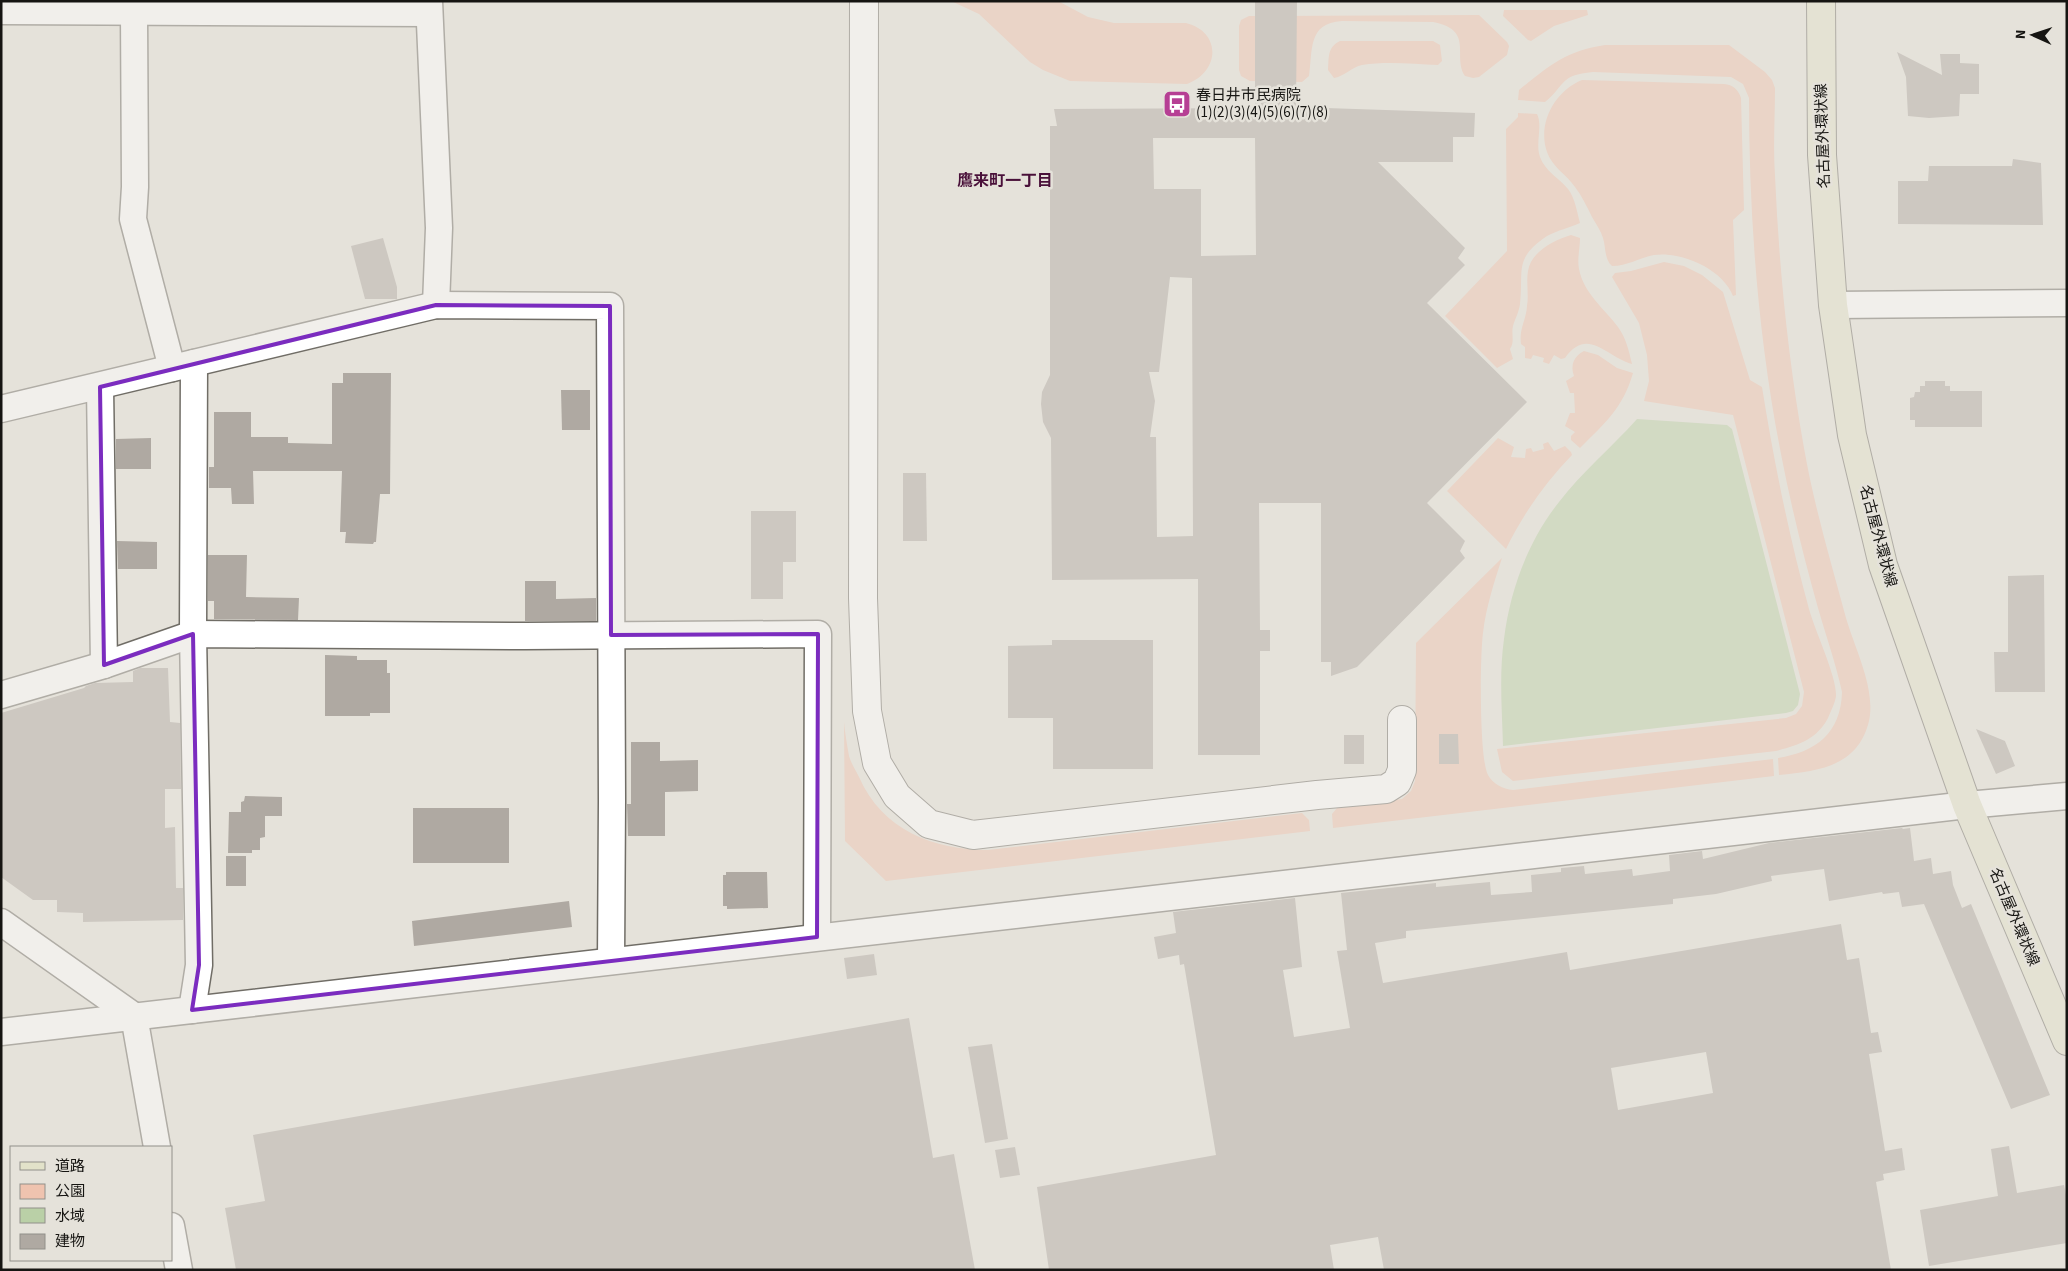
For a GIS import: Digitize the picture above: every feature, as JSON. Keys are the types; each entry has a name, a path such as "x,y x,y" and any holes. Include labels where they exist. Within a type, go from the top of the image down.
{"main road":[{"name":"名古屋外環状線","path":"1821,1 1822,155 1833,305 1852,435 1884,565 1967,805 2067,1041"}],"street":[{"path":"2,1 2,12 134,13 429,7 439,228 436,305"},
{"path":"864,1 863,598 867,711 877,763 897,796 929,824 973,835 1317,795 1386,789 1397,782 1402,770 1402,720"},
{"path":"134,13 136,186 133,219 183,366 193,634 199,965 192,1010"},
{"path":"1833,305 2067,303"},
{"path":"1,409 100,387 436,305 610,306 611,961"},
{"path":"100,387 104,665"},
{"path":"1,695 104,665 193,634 818,634 817,937"},
{"path":"1,1032 1967,805 2067,796"},
{"path":"1,922 134,1016 157,1146"},
{"path":"172,1232 179,1270"}],"highlighted area":[{"path":"436,305 610,306 611,635 818,634 817,937 192,1010 199,965 193,634 104,665 100,387"}],"green space":[{"path":"951,1 1058,1 1088,17 1114,23 1186,23 1198,28 1206,35 1211,43 1211,62 1206,71 1187,84 1070,81 1043,70 1030,62 979,14"},
{"path":"1504,10 1587,10 1588,15 1554,26 1531,41 1503,16"},
{"path":"1479,15 1509,46 1507,55 1479,77 1465,76 1460,60 1460,44 1454,31 1433,22 1342,21 1331,23 1317,33 1312,48 1309,76 1302,82 1250,81 1241,76 1239,70 1239,26 1241,20 1249,16"},
{"path":"1340,41 1433,41 1440,45 1442,61 1438,65 1390,63 1362,65 1334,78 1328,70 1329,57 1333,46"},
{"path":"1605,45 1729,45 1765,72 1772,80 1775,88 1774,165 1779,244 1785,312 1798,414 1818,513 1846,618 1864,669 1870,696 1869,721 1864,736 1856,748 1835,764 1808,771 1779,775 1778,758 1804,751 1815,745 1831,729 1837,719 1841,706 1842,692 1798,532 1785,473 1766,366 1753,232 1749,98 1743,84 1731,77 1593,72 1582,73 1568,78 1545,102 1518,100 1519,90 1558,61 1579,51"},
{"path":"1582,80 1724,84 1733,86 1737,90 1741,98 1744,210 1733,220 1736,295 1733,296 1728,286 1711,270 1688,259 1676,256 1654,255 1617,266 1612,266 1609,263 1600,230 1578,190 1549,157 1545,141 1544,130 1556,100 1572,85"},
{"path":"1518,113 1537,114 1539,119 1538,146 1540,157 1545,166 1570,193 1580,223 1547,236 1529,252 1522,266 1520,304 1513,326 1510,349 1513,359 1497,368 1445,316 1507,251 1506,129 1518,117"},
{"path":"1571,235 1580,238 1578,265 1585,286 1621,331 1632,364 1597,346 1589,344 1582,344 1573,349 1565,358 1561,359 1554,355 1549,364 1543,362 1544,358 1533,355 1531,359 1525,358 1525,347 1521,344 1521,338 1528,297 1527,275 1530,264 1545,247"},
{"path":"1664,262 1684,266 1702,275 1723,292 1750,380 1762,387 1777,471 1802,582 1809,609 1833,677 1835,701 1824,725 1813,736 1800,743 1776,751 1513,781 1502,772 1497,749 1786,718 1796,714 1802,706 1804,692 1733,415 1644,401 1649,381 1647,355 1639,323 1612,277 1615,273 1631,271"},
{"path":"1584,351 1598,355 1617,368 1633,373 1618,406 1605,423 1580,448 1571,440 1571,436 1575,432 1565,426 1570,413 1575,413 1574,393 1570,393 1566,381 1574,376 1572,368 1574,361"},
{"path":"1498,438 1514,447 1511,457 1525,458 1526,449 1531,448 1533,452 1544,449 1543,444 1548,442 1554,451 1565,446 1572,455 1535,499 1506,549 1447,491"},
{"path":"1502,558 1486,614 1481,662 1483,749 1488,775 1495,783 1513,790 1773,759 1774,776 1333,828 1332,814 1337,808 1402,799 1411,791 1415,781 1416,643"},
{"path":"844,722 851,761 869,795 881,811 912,833 948,846 988,850 1302,813 1309,820 1310,831 886,881 845,841"}],"water":[{"path":"1637,419 1727,425 1732,429 1800,694 1798,705 1793,711 1786,713 1503,746 1502,652 1511,602 1522,567 1538,533 1559,502 1577,480"}],"building":[{"path":"1255,1 1297,1 1296,107 1475,113 1474,137 1453,137 1453,162 1378,162 1465,248 1458,258 1465,265 1427,303 1527,402 1427,503 1465,541 1460,551 1465,558 1357,667 1331,676 1331,662 1321,662 1321,503 1259,503 1260,630 1270,630 1270,651 1260,651 1260,755 1198,755 1198,579 1052,580 1051,438 1043,422 1041,404 1042,392 1050,375 1050,126 1057,126 1054,109 1255,108","holes":["1153,138 1255,138 1256,255 1201,256 1201,189 1154,189","1170,277 1192,278 1193,536 1157,537 1156,437 1150,437 1155,401 1149,372 1159,372"]},
{"path":"1897,52 1942,75 1940,54 1960,54 1960,63 1979,64 1979,94 1960,94 1959,116 1929,118 1908,116 1906,77"},
{"path":"2013,159 2041,163 2043,225 1898,224 1898,181 1928,181 1929,166 2012,166"},
{"path":"383,238 397,287 397,299 365,299 351,246"},
{"path":"343,373 391,373 390,494 380,494 376,542 373,544 345,543 346,532 340,532 342,471 253,471 254,504 232,504 231,488 209,488 209,467 214,467 214,412 251,412 251,437 288,437 288,443 332,444 332,383 343,383"},
{"path":"1925,381 1945,381 1945,386 1950,386 1950,391 1982,391 1982,427 1915,427 1915,420 1910,420 1910,398 1914,397 1915,392 1920,392 1920,386 1925,386"},
{"path":"561,390 590,390 590,430 562,430"},
{"path":"151,438 151,469 116,469 116,439"},
{"path":"903,473 926,473 927,541 903,541"},
{"path":"751,511 796,511 796,562 783,562 783,599 751,599"},
{"path":"117,541 157,542 157,569 118,569"},
{"path":"208,555 247,555 246,597 299,598 298,620 214,619 214,601 208,601"},
{"path":"2044,575 2045,692 1995,692 1994,652 2008,652 2008,576"},
{"path":"525,581 556,581 556,599 596,598 596,621 525,621"},
{"path":"1052,640 1153,640 1153,769 1053,769 1053,718 1008,718 1008,646 1052,645"},
{"path":"325,655 357,656 357,660 387,660 387,673 390,673 390,713 370,713 370,716 325,716"},
{"path":"140,668 168,668 170,722 180,723 181,789 165,789 165,828 175,827 176,888 183,888 183,920 83,922 83,913 57,912 57,900 33,900 1,877 1,713 95,683 133,682 133,671"},
{"path":"1976,729 2005,741 2015,766 1996,774"},
{"path":"1439,734 1458,734 1459,764 1439,764"},
{"path":"1344,735 1364,735 1364,764 1344,764"},
{"path":"631,742 660,742 660,761 698,760 698,791 665,792 665,836 628,836 627,804 631,804"},
{"path":"245,796 282,797 282,816 265,816 265,837 260,838 260,850 252,850 252,853 228,853 229,812 241,812 241,802 244,801"},
{"path":"413,808 509,808 509,863 413,863"},
{"path":"1910,828 1914,861 1931,858 1933,874 1951,871 1953,885 1962,908 1971,904 2050,1095 2011,1109 1924,904 1902,907 1899,892 1883,894 1882,892 1829,901 1824,869 1771,876 1772,881 1716,894 1673,899 1673,904 1406,931 1406,938 1375,943 1383,983 1567,952 1570,970 1841,924 1847,960 1859,958 1871,1033 1878,1032 1882,1052 1869,1054 1885,1151 1902,1148 1905,1170 1883,1174 1884,1180 1876,1182 1891,1270 1384,1270 1378,1237 1330,1245 1334,1270 1049,1270 1037,1187 1216,1155 1184,964 1180,965 1179,955 1158,959 1154,937 1176,933 1173,912 1295,898 1302,967 1283,970 1294,1037 1350,1028 1337,951 1347,950 1341,893 1436,883 1436,887 1490,882 1491,895 1532,892 1531,875 1561,872 1561,868 1584,866 1585,874 1632,869 1633,876 1670,871 1669,855 1702,851 1703,859 1769,843","holes":["1706,1052 1713,1093 1618,1110 1611,1068"]},
{"path":"226,856 246,856 246,886 226,886"},
{"path":"726,872 767,872 768,908 727,909 727,906 723,906 723,875 726,875"},
{"path":"569,901 572,927 414,946 412,921"},
{"path":"874,954 877,975 847,979 844,958"},
{"path":"909,1018 933,1158 954,1154 975,1270 236,1270 225,1208 265,1201 253,1135"},
{"path":"992,1044 1008,1139 985,1143 968,1047"},
{"path":"2009,1146 2017,1193 2064,1185 2067,1200 2067,1243 1929,1266 1920,1210 1998,1196 1991,1149"},
{"path":"1015,1147 1020,1175 1000,1178 995,1150"}],"place":[{"name":"春日井市民病院 (1)(2)(3)(4)(5)(6)(7)(8)","path":"1177,104"}],"district":[{"name":"鷹来町一丁目","path":"1005,181"}]}
